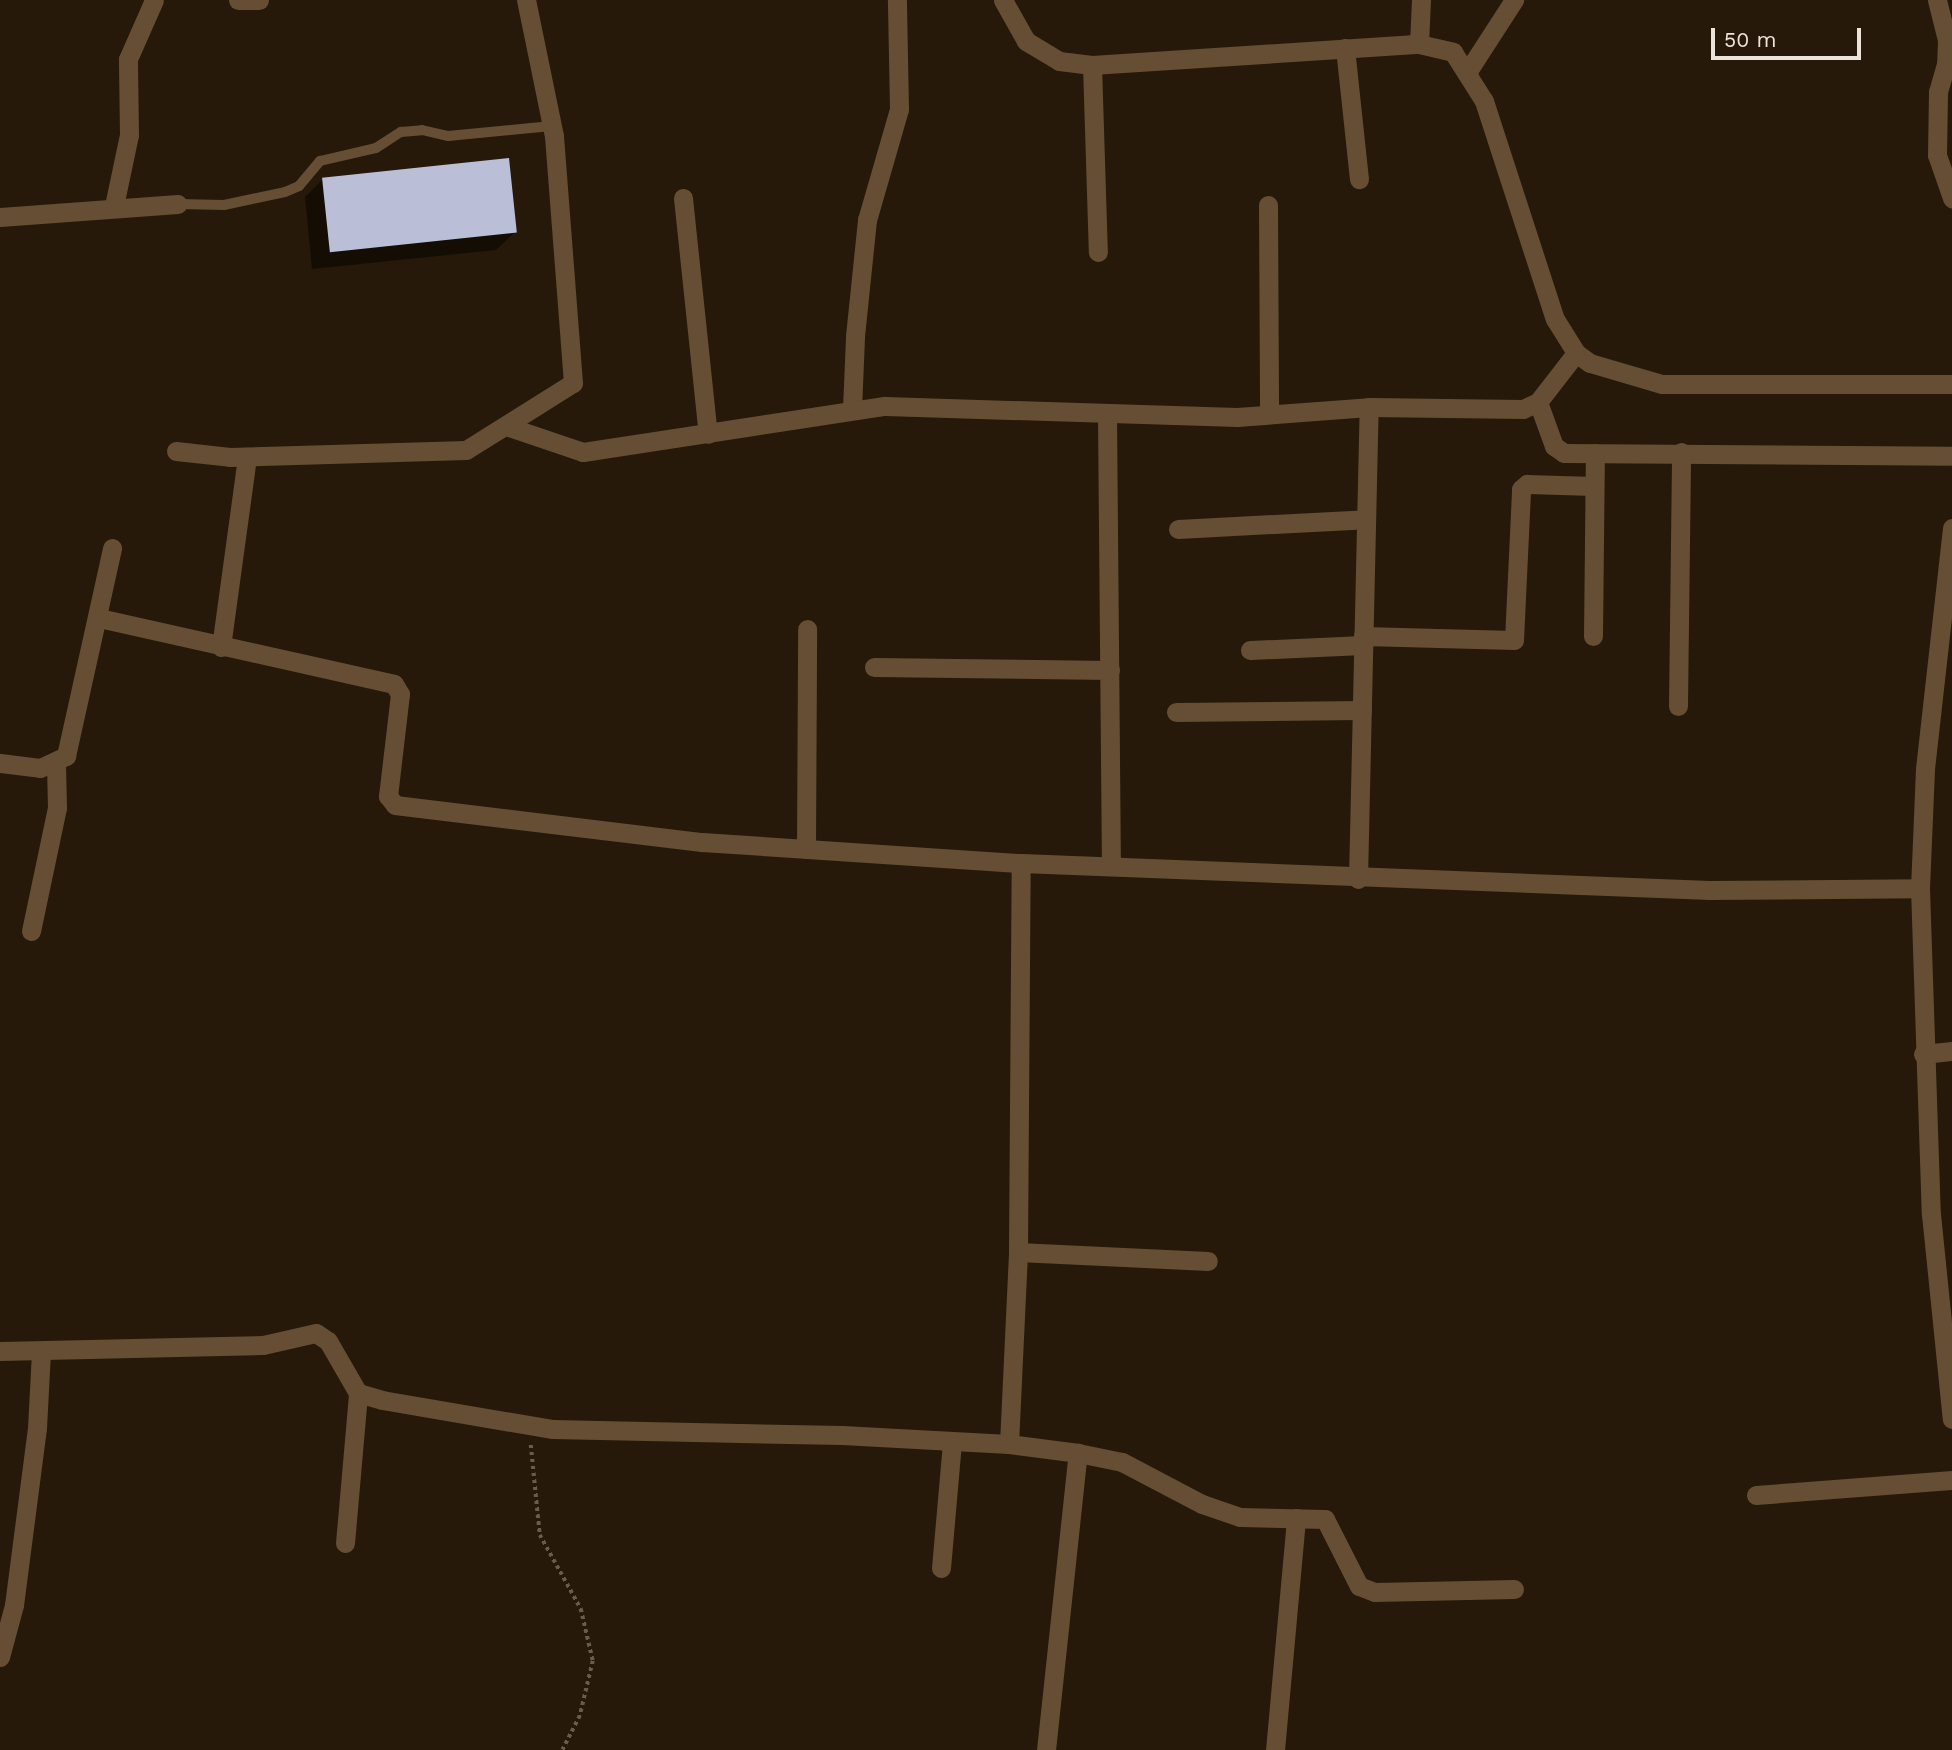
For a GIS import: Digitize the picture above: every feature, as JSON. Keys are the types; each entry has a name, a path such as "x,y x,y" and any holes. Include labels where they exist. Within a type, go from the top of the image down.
{"street":[{"path":"114,206 129,135 128,59 154,0"},
{"path":"238,0 258,0"},
{"path":"176,451 247,457 466,450 509,427 568,389 575,374 552,127 526,0"},
{"path":"852,409 855,336 867,220 899,109 897,0"},
{"path":"1003,0 1026,41 1059,61 1092,65 1419,44 1453,52 1468,71 1484,101 1555,319 1576,353 1606,371 1662,384 1952,384"},
{"path":"1419,44 1421,0"},
{"path":"1468,71 1514,0"},
{"path":"1937,0 1947,40 1946,64 1938,92 1937,155 1952,198"},
{"path":"1345,48 1359,179"},
{"path":"1092,65 1098,251"},
{"path":"683,198 708,434"},
{"path":"0,217 114,206 178,204"},
{"path":"1268,205 1269,414"},
{"path":"509,427 583,452 885,406 1107,415 1269,414 1369,407 1523,408 1538,402 1576,353"},
{"path":"1538,402 1554,446 1564,453 1952,456"},
{"path":"1358,879 1369,407"},
{"path":"1107,415 1111,866"},
{"path":"1678,706 1681,452"},
{"path":"1593,636 1595,453"},
{"path":"220,647 247,457"},
{"path":"1250,650 1363,640 1514,640 1521,489 1527,484 1594,486"},
{"path":"1178,529 1366,519"},
{"path":"1952,528 1926,769 1920,888 1923,1054 1938,1306 1952,1419"},
{"path":"0,763 40,768 56,763 66,756 99,618 112,548"},
{"path":"99,618 398,687 388,796 395,805 702,842 1021,863 1358,879 1709,890 1920,888"},
{"path":"806,849 807,629"},
{"path":"874,667 1110,670"},
{"path":"1176,712 1362,710"},
{"path":"31,932 57,808 56,763"},
{"path":"1009,1444 1018,1252 1021,863"},
{"path":"1923,1054 1952,1051"},
{"path":"1018,1252 1208,1261"},
{"path":"0,1351 262,1345 308,1332 328,1341 358,1393 345,1543"},
{"path":"0,1657 15,1591 37,1428 41,1352"},
{"path":"358,1393 552,1429 842,1435 1009,1444 1078,1453 1122,1462 1202,1504 1240,1517 1325,1519 1359,1586 1375,1592 1514,1589"},
{"path":"942,1568 953,1442"},
{"path":"1046,1750 1078,1453"},
{"path":"1756,1495 1952,1480"},
{"path":"1275,1750 1296,1518"}],"lane":[{"path":"178,204 224,205 285,192 299,186 320,161 376,148 401,132 422,130 448,136 552,127"}],"path":[{"path":"530,1423 540,1535 581,1609 593,1661 580,1716 563,1750"}],"building":[{"path":"509,158 517,233 330,252 322,178"}]}
